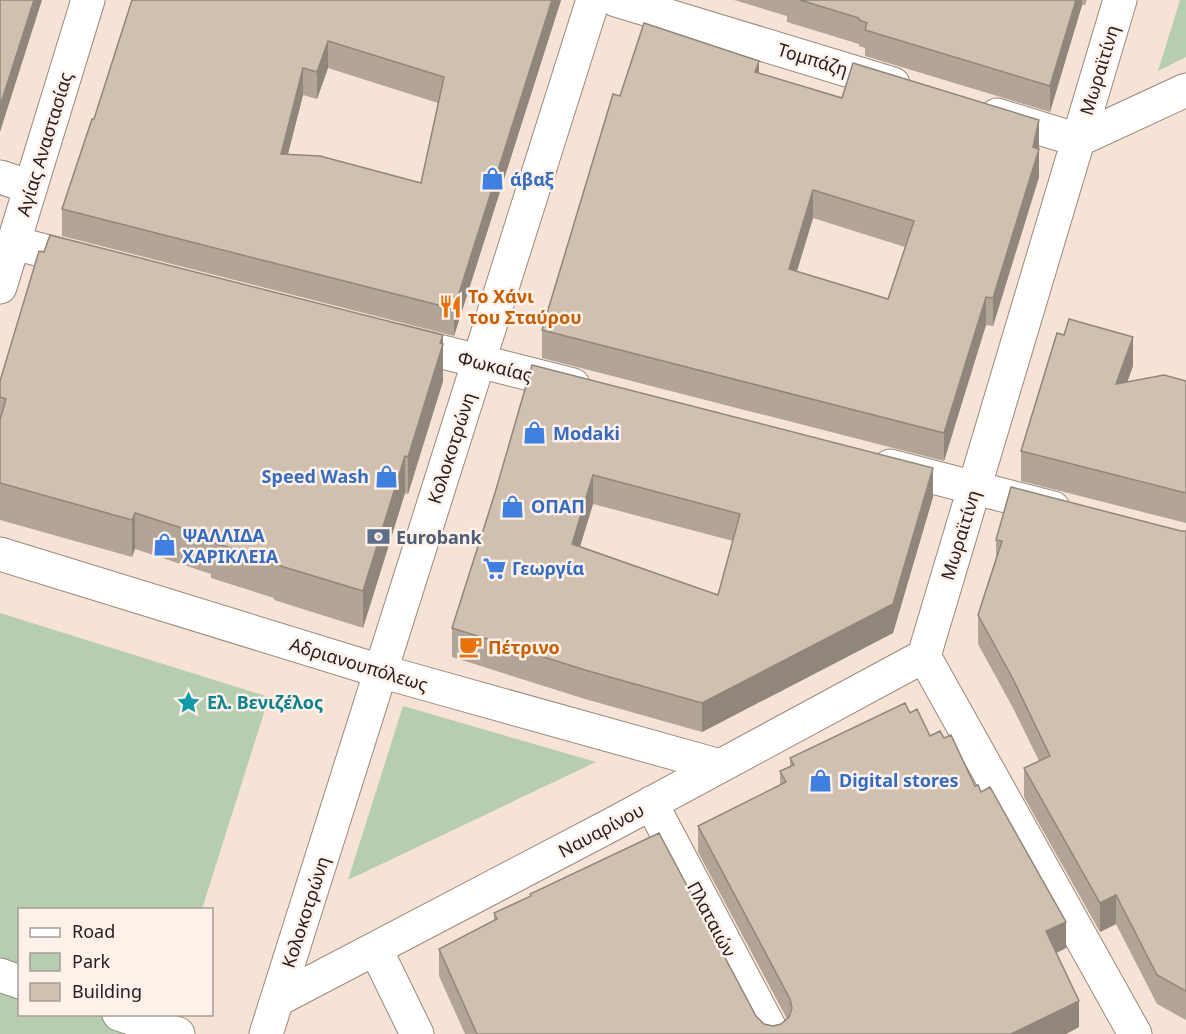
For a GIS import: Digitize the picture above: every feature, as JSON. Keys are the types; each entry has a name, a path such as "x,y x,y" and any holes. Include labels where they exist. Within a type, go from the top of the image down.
{"street":[{"name":"Αγίας Αναστασίας","path":"0,287 88,0"},
{"name":"Κολοκοτρώνη","path":"266,1034 593,0"},
{"name":"Τομπάζη","path":"616,0 921,92"},
{"name":"Μωραϊτίνη","path":"924,656 1120,0"},
{"path":"966,106 1078,140 1186,90"},
{"path":"0,177 31,188"},
{"path":"14,243 116,269"},
{"name":"Φωκαίας","path":"367,333 604,393"},
{"path":"866,460 1086,516"},
{"name":"Αδριανουπόλεως","path":"0,554 380,671 720,766"},
{"path":"924,656 1133,1034"},
{"name":"Ναυαρίνου","path":"277,1000 376,950 924,656"},
{"name":"Πλαταιών","path":"651,803 773,1034"},
{"path":"376,950 417,1034"},
{"path":"0,975 18,981"},
{"path":"125,1016 178,1034"}],"green space":[{"path":"1180,0 1186,0 1186,57 1158,71"},
{"path":"0,613 269,697 202,908 18,908 18,1016 169,1016 163,1034 0,1034"},
{"path":"403,706 596,762 348,880"}],"building":[{"path":"0,0 34,0 0,106"},
{"path":"132,0 552,0 454,309 62,209 92,119 94,119","holes":["328,41 444,77 421,183 320,156 281,154 303,68 317,72"]},
{"path":"800,0 1076,0 1050,86 865,30 867,23 859,18"},
{"path":"644,23 759,61 755,72 842,98 853,63 1039,120 1033,147 1039,149 993,298 986,297 944,433 542,330 613,94 620,96","holes":["813,190 914,221 888,299 789,269"]},
{"path":"50,235 443,335 440,343 443,344 408,457 405,456 363,591 274,564 275,562 211,542 213,538 135,513 132,520 0,483 0,420 6,399 0,397 0,381 39,251 44,252"},
{"path":"1069,319 1133,337 1116,384 1164,375 1186,381 1186,493 1021,451 1057,333 1064,335"},
{"path":"532,365 933,468 893,604 702,703 585,670 452,628 495,493","holes":["593,475 740,514 718,595 572,544"]},
{"path":"1011,487 1186,531 1186,991 1157,975 1116,895 1100,903 1024,768 1050,756 1013,679 978,615 1002,541 996,540"},
{"path":"905,703 910,713 917,709 930,736 940,731 944,738 951,735 975,786 978,785 981,792 990,787 1066,922 1046,931 1079,1001 1011,1034 477,1034 439,949 497,919 494,913 531,896 530,894 659,833 756,1016 764,1024 773,1026 781,1024 789,1017 792,1008 790,999 698,826 786,782 780,771 794,765 790,758"}],"place":[{"name":"άβαξ","path":"492,179"},
{"name":"Το Χάνι του Σταύρου","path":"450,306"},
{"name":"Modaki","path":"535,433"},
{"name":"Speed Wash","path":"387,476"},
{"name":"ΟΠΑΠ","path":"513,506"},
{"name":"Eurobank","path":"378,537"},
{"name":"ΨΑΛΛΙΔΑ ΧΑΡΙΚΛΕΙΑ","path":"164,545"},
{"name":"Γεωργία","path":"494,568"},
{"name":"Πέτρινο","path":"470,647"},
{"name":"Ελ. Βενιζέλος","path":"189,702"},
{"name":"Digital stores","path":"821,780"}]}
